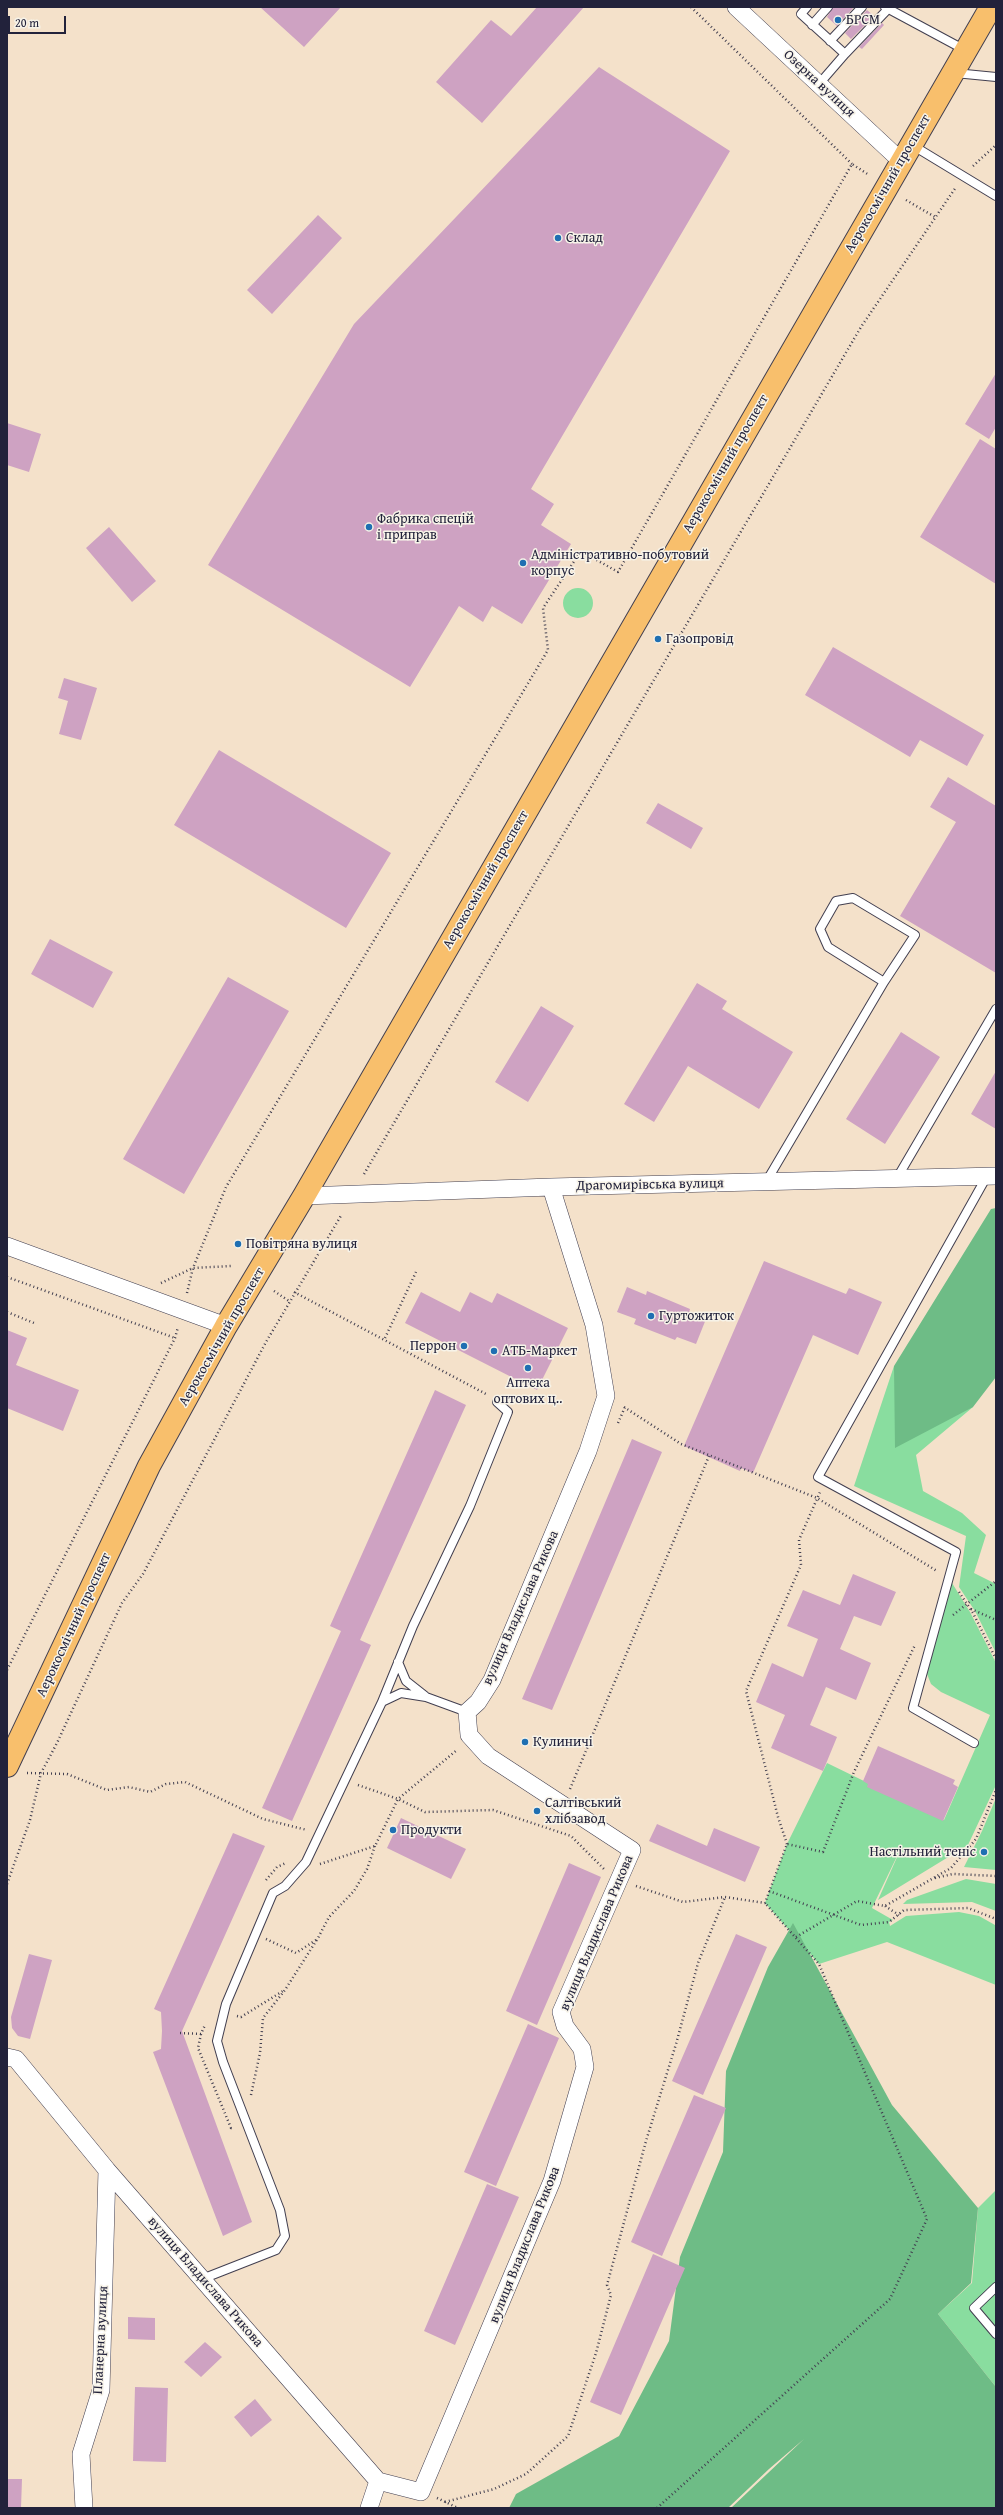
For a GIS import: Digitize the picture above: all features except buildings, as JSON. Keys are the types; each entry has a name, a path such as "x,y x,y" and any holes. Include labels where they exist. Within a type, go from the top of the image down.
{"highway":[{"name":"Аерокосмічний проспект","path":"7,1766 149,1466 226,1326 304,1196 991,7"}],"street":[{"name":"Озерна вулиця","path":"736,7 819,84 906,153"},
{"name":"Драгомирівська вулиця","path":"304,1196 551,1187 766,1183 992,1176"},
{"name":"вулиця Владислава Рикова","path":"7,2057 16,2059 107,2170 378,2481 421,2492 540,2214 552,2181 585,2067 582,2049 566,2026 561,2012 632,1850 488,1756 468,1735 467,1712 478,1702 492,1680 588,1451 606,1396 594,1325 551,1187"},
{"path":"7,1246 226,1326"},
{"name":"Планерна вулиця","path":"84,2508 81,2454 101,2390 107,2170"},
{"path":"369,2508 378,2481"}],"lane":[{"path":"807,7 801,14 844,54"},
{"path":"812,25 828,7"},
{"path":"830,41 862,7"},
{"path":"819,84 886,8 966,51"},
{"path":"952,73 996,78"},
{"path":"906,153 963,176 996,196"},
{"path":"766,1183 884,982 915,935 853,898 836,901 820,929 828,947 884,982"},
{"path":"897,1179 996,1009"},
{"path":"974,1743 913,1708 956,1552 818,1477 992,1176"},
{"path":"202,2279 276,2250 285,2236 280,2210 217,2041 223,2014 243,1960 256,1935 273,1894 285,1886 306,1862 382,1702 413,1626 470,1506 508,1412 497,1402"},
{"path":"398,1662 406,1681 426,1697"},
{"path":"382,1702 401,1693 426,1697 467,1712"},
{"path":"996,2287 974,2308 996,2334"}],"path":[{"path":"691,7 852,164 869,176"},
{"path":"364,1174 861,327 963,176 996,145"},
{"path":"7,1670 175,1338 193,1268 226,1187 548,650 543,608 581,551 618,572 852,164"},
{"path":"906,200 935,217"},
{"path":"7,1884 30,1820 41,1773 122,1603 143,1574 289,1301 342,1214"},
{"path":"140,1294 193,1268 231,1266"},
{"path":"385,1338 416,1272"},
{"path":"7,1277 175,1338"},
{"path":"274,1291 289,1301"},
{"path":"294,1292 385,1338 490,1395 497,1402"},
{"path":"7,1312 34,1324"},
{"path":"606,1396 660,1429 681,1444 817,1498 949,1578 971,1609 996,1659"},
{"path":"563,1805 710,1456"},
{"path":"787,1844 778,1817 746,1691 802,1565 799,1540 825,1481"},
{"path":"971,1609 996,1620"},
{"path":"885,1906 951,1868 969,1850 976,1839 996,1790"},
{"path":"306,1838 311,1826"},
{"path":"285,1990 241,2017 211,2012 202,2034 198,2048 231,2128 244,2115 248,2108 260,2053 263,2018 285,1990 318,1938 328,1917 354,1891 367,1869 375,1846"},
{"path":"263,1888 277,1867 289,1862"},
{"path":"932,1878 953,1874 996,1876"},
{"path":"769,1891 861,1926 889,1922 904,1910 968,1908 996,1919"},
{"path":"445,2502 494,2488 526,2474 568,2436 598,2346 611,2295 607,2284 646,2141 676,2044 698,1963 725,1897"},
{"path":"796,1938 857,1901 885,1906 899,1915"},
{"path":"657,2508 890,2299 927,2219 819,1964 765,1903"},
{"path":"256,1935 296,1953 318,1938"},
{"path":"180,2033 202,2034"}],"green space":[{"path":"578,588 588,593 593,603 588,613 578,618 568,613 563,603 568,593"},
{"path":"996,1208 996,1377 973,1407 895,1448 894,1366 991,1209"},
{"path":"894,1366 973,1407 916,1455 923,1491 962,1513 986,1535 974,1573 996,1584 996,1653 975,1611 959,1587 966,1536 854,1486"},
{"path":"952,1583 970,1612 996,1663 996,1785 968,1845 878,1900 902,1846 872,1908 893,1920 889,1922 890,1926 906,1916 959,1912 979,1916 995,1925 996,1985 887,1942 819,1964 765,1903 787,1844 827,1763 944,1820 990,1715 941,1692 931,1684 927,1674"},
{"name":"Настільний теніс","path":"996,1798 996,1870 964,1867 982,1831"},
{"path":"966,1879 996,1884 996,1911 972,1902 903,1904 907,1900"},
{"path":"793,1923 892,2105 978,2208 971,2283 938,2314 996,2387 996,2508 731,2508 804,2439 769,2469 728,2508 509,2508 516,2494 619,2436 669,2341 680,2257 723,2152 726,2071 768,1967"},
{"path":"996,2190 996,2387 938,2314 972,2283 978,2208"}],"place":[{"name":"БРСМ","path":"838,20"},
{"name":"Склад","path":"558,238"},
{"name":"Фабрика спецій і приправ","path":"369,527"},
{"name":"Адміністративно-побутовий корпус","path":"523,563"},
{"name":"Газопровiд","path":"658,639"},
{"name":"Повітряна вулиця","path":"238,1244"},
{"name":"Гуртожиток","path":"651,1316"},
{"name":"Перрон","path":"464,1346"},
{"name":"АТБ-Маркет","path":"494,1351"},
{"name":"Аптека оптових ц‥","path":"528,1368"},
{"name":"Кулиничі","path":"525,1742"},
{"name":"Салтівський хлібзавод","path":"537,1811"},
{"name":"Продукти","path":"393,1830"},
{"name":"Настільний теніс","path":"984,1852"}]}
